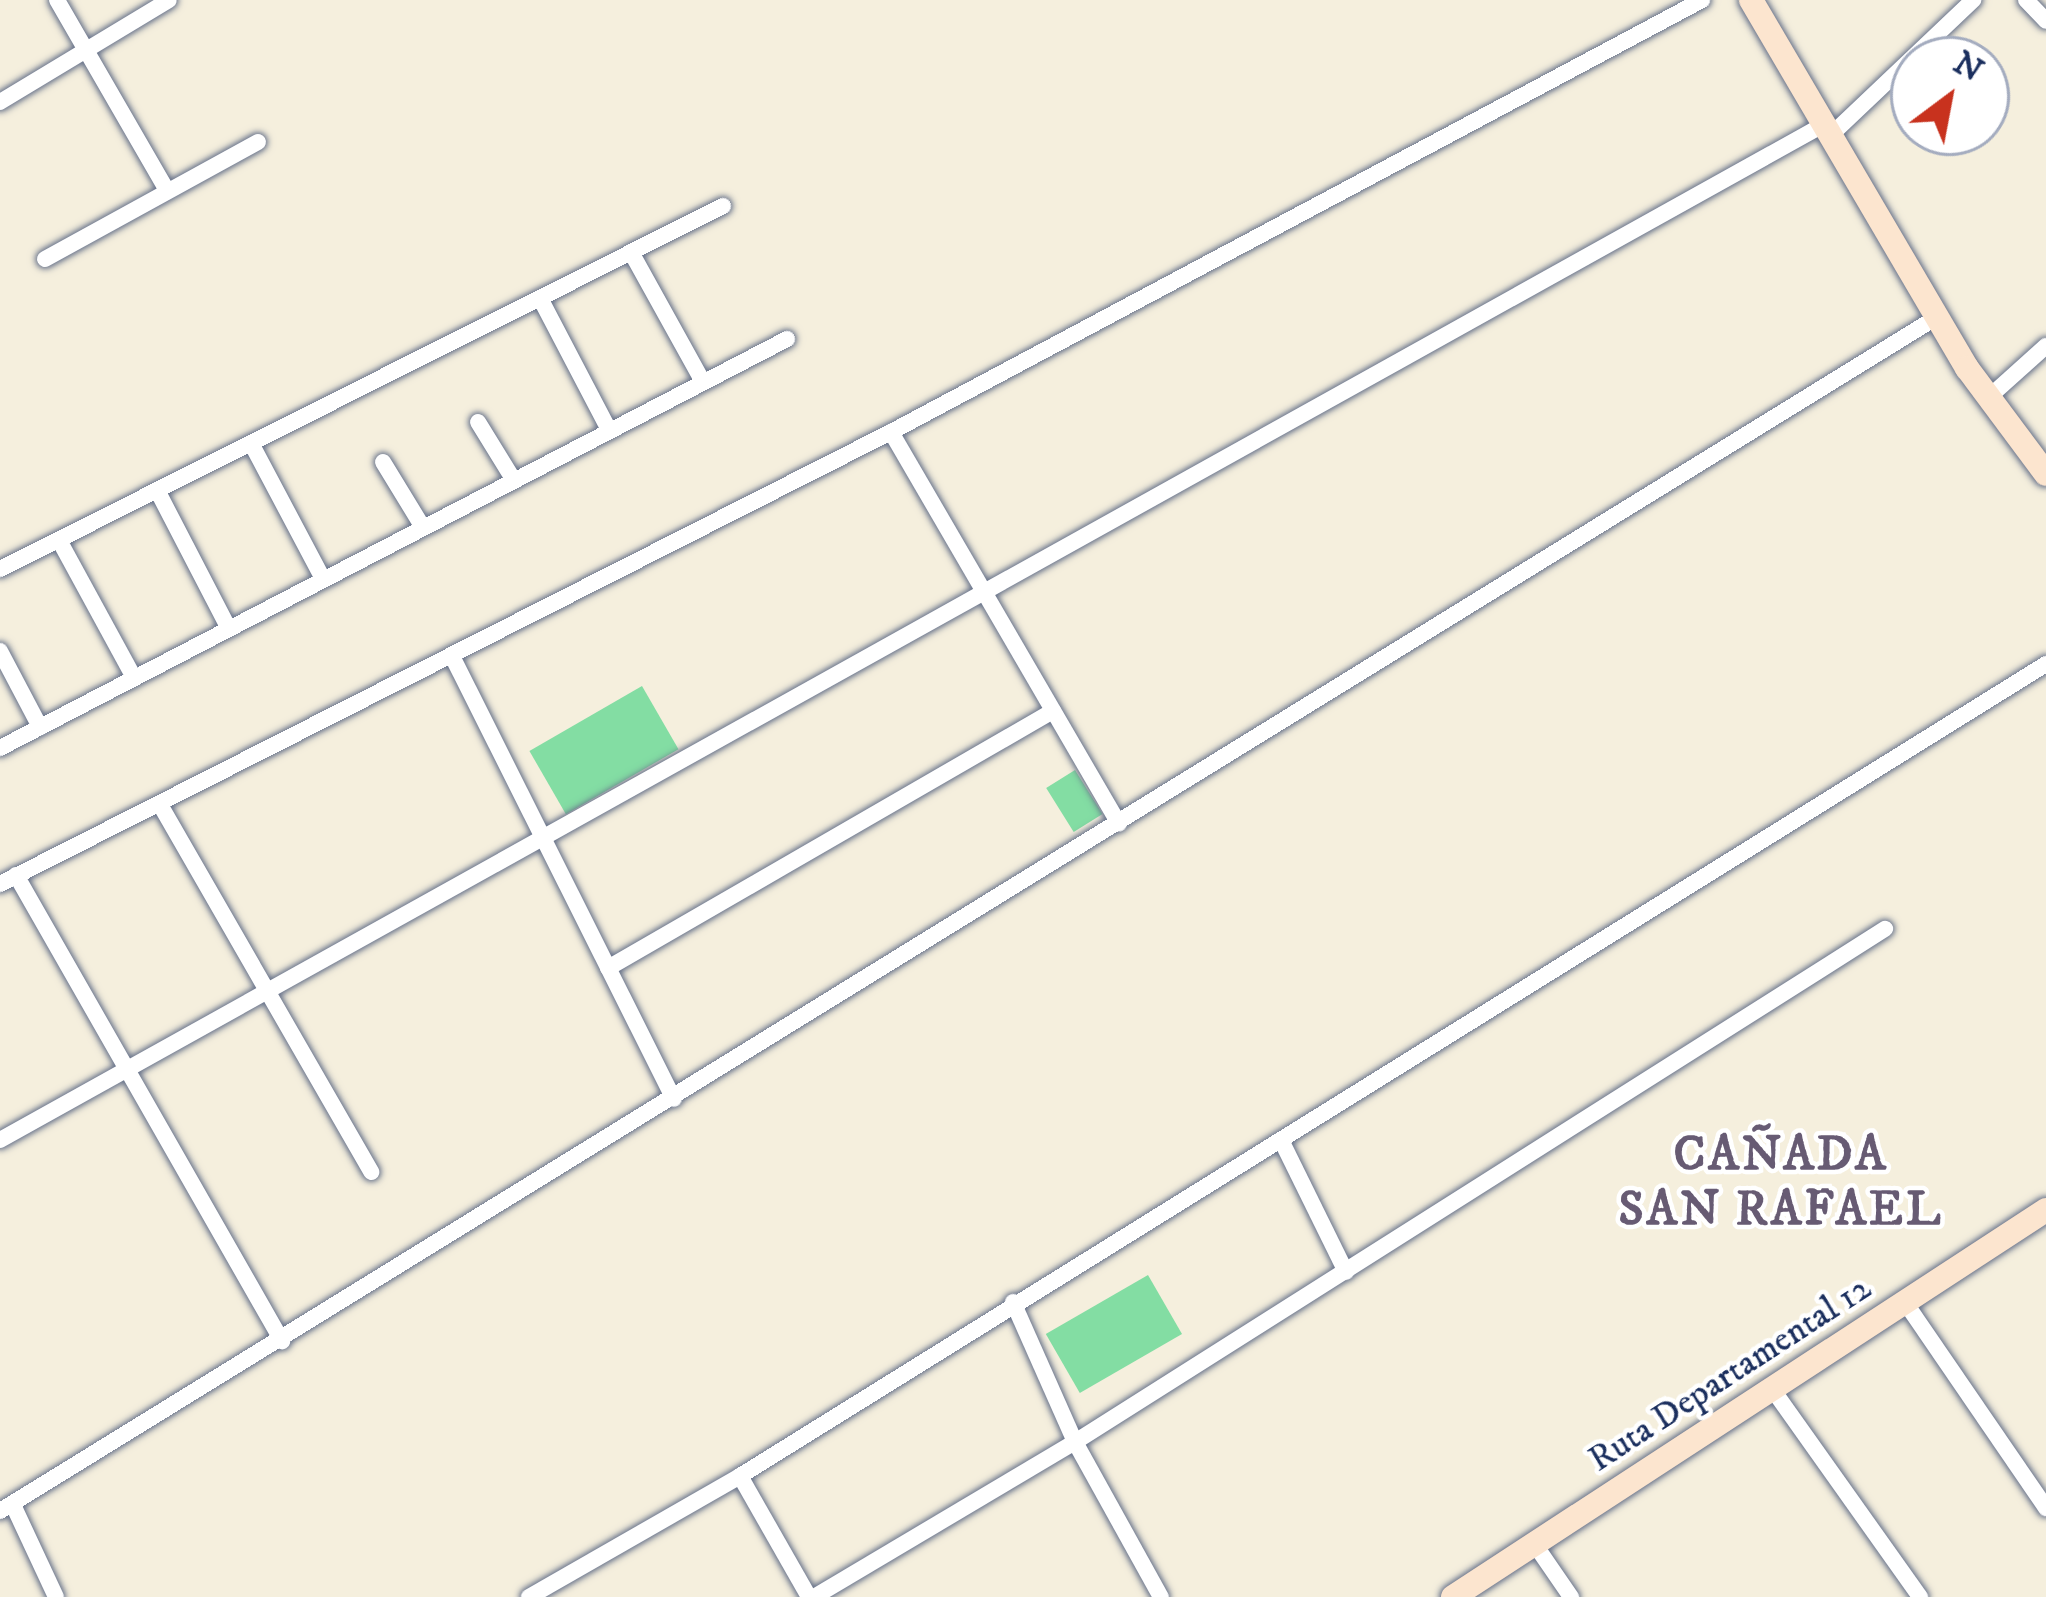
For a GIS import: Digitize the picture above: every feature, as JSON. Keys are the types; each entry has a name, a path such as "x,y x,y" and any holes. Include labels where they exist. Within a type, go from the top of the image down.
{"main road":[{"path":"1751,0 1937,317 1988,398 2046,474"},
{"name":"Ruta Departamental 12","path":"1453,1597 2046,1211"}],"street":[{"path":"57,0 166,189"},
{"path":"0,102 169,0"},
{"path":"282,1341 130,1072 8,880 162,808 891,431 1702,0"},
{"path":"0,1139 130,1072 1829,129 1973,0"},
{"path":"2026,0 2046,21"},
{"path":"45,259 258,142"},
{"path":"0,569 722,206"},
{"path":"631,252 703,382"},
{"path":"540,298 609,430"},
{"path":"56,1597 7,1509 1937,317"},
{"path":"0,748 132,674 787,339"},
{"path":"1988,398 2046,346"},
{"path":"478,422 513,479"},
{"path":"891,431 1119,824"},
{"path":"251,443 322,577"},
{"path":"383,462 422,526"},
{"path":"157,490 227,625"},
{"path":"59,540 132,674"},
{"path":"0,651 40,727"},
{"path":"453,658 674,1099"},
{"path":"529,1597 740,1476 1013,1302 2046,664"},
{"path":"608,968 1053,710"},
{"path":"162,808 371,1172"},
{"path":"740,1476 812,1597 1076,1442 1885,929"},
{"path":"1282,1140 1346,1272"},
{"path":"1013,1302 1076,1442 1161,1597"},
{"path":"1905,1302 2046,1508"},
{"path":"1773,1390 1919,1597"},
{"path":"1536,1546 1571,1597"}],"green space":[{"path":"642,686 678,749 566,814 529,751"},
{"path":"1075,770 1103,814 1074,832 1046,788"},
{"path":"1148,1275 1182,1334 1080,1393 1046,1334"}],"district":[{"name":"CAÑADA SAN RAFAEL","path":"1781,1182"}]}
